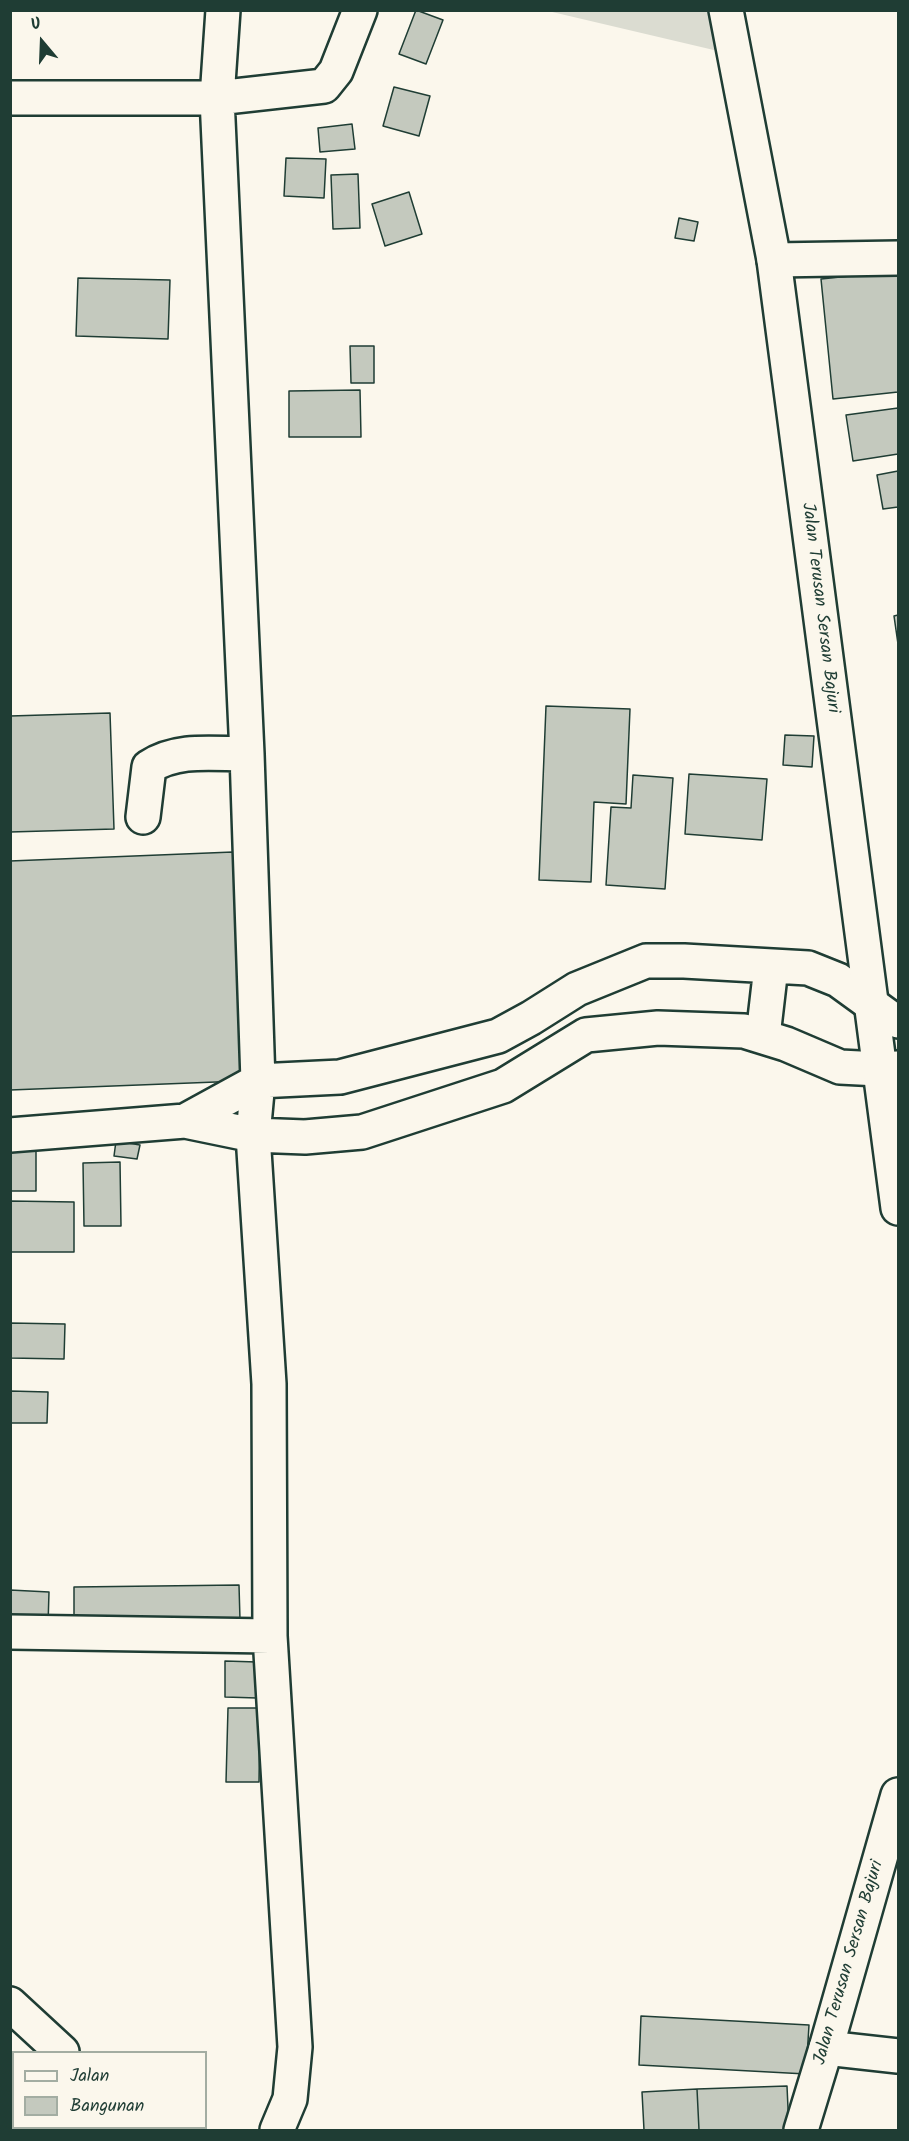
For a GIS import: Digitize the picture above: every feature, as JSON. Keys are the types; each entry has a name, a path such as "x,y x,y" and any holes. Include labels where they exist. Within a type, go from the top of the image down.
{"main road":[{"path":"223,10 217,98 247,754 258,1081 254,1135 269,1384 270,1636 295,2047 290,2099 277,2130"},
{"path":"10,98 217,98 324,86 336,71 360,10"},
{"name":"Jalan Terusan Sersan Bajuri","path":"726,10 774,260 871,1004 889,1069 898,1208"},
{"path":"774,260 898,258"},
{"path":"143,817 149,767 162,758 178,754 247,754"},
{"path":"185,1121 258,1081 340,1077 498,1036 577,989 646,961 808,968 838,980 898,1022"},
{"path":"763,1036 771,967"},
{"path":"10,1135 185,1121 254,1135 305,1137 362,1132 503,1086 586,1035 658,1028 744,1031 786,1044 840,1067 889,1069"},
{"path":"498,1036 503,1086"},
{"path":"10,1632 270,1636"},
{"name":"Jalan Terusan Sersan Bajuri","path":"801,2130 898,1794"},
{"path":"10,2004 61,2051"},
{"path":"826,2048 898,2056"}],"shaded area":[{"path":"548,11 712,11 718,51"}],"building":[{"path":"416,10 443,20 426,64 399,54"},
{"path":"394,87 430,96 419,136 383,126"},
{"path":"352,124 355,149 320,152 318,128"},
{"path":"286,158 326,159 324,198 284,196"},
{"path":"358,174 360,228 333,229 331,175"},
{"path":"409,192 422,234 385,246 372,204"},
{"path":"679,218 698,222 694,241 675,238"},
{"path":"898,271 898,392 833,399 821,279"},
{"path":"78,278 170,280 168,339 76,336"},
{"path":"350,346 374,346 374,383 351,383"},
{"path":"360,390 361,437 289,437 289,391"},
{"path":"898,408 898,454 853,461 846,415"},
{"path":"898,471 898,507 883,509 877,475"},
{"path":"898,615 898,644 894,616"},
{"path":"546,706 630,709 626,804 594,802 591,882 539,880"},
{"path":"110,713 114,829 10,832 10,716"},
{"path":"785,735 814,736 812,767 783,765"},
{"path":"689,774 767,779 762,840 685,834"},
{"path":"633,775 673,778 665,889 606,885 611,807 631,808"},
{"path":"233,852 242,1081 10,1090 10,861"},
{"path":"116,1141 140,1145 137,1159 114,1156"},
{"path":"10,1149 36,1149 36,1191 10,1191"},
{"path":"120,1162 121,1226 84,1226 83,1163"},
{"path":"10,1201 74,1202 74,1252 10,1252"},
{"path":"10,1323 65,1324 64,1359 10,1358"},
{"path":"10,1391 48,1392 47,1423 10,1423"},
{"path":"239,1585 240,1620 74,1622 74,1587"},
{"path":"10,1590 49,1592 48,1625 10,1624"},
{"path":"225,1661 257,1662 257,1698 225,1697"},
{"path":"228,1708 260,1708 259,1782 226,1782"},
{"path":"641,2016 809,2025 806,2074 639,2065"},
{"path":"787,2086 789,2130 699,2130 697,2089"},
{"path":"697,2089 699,2130 644,2130 642,2092"}]}
